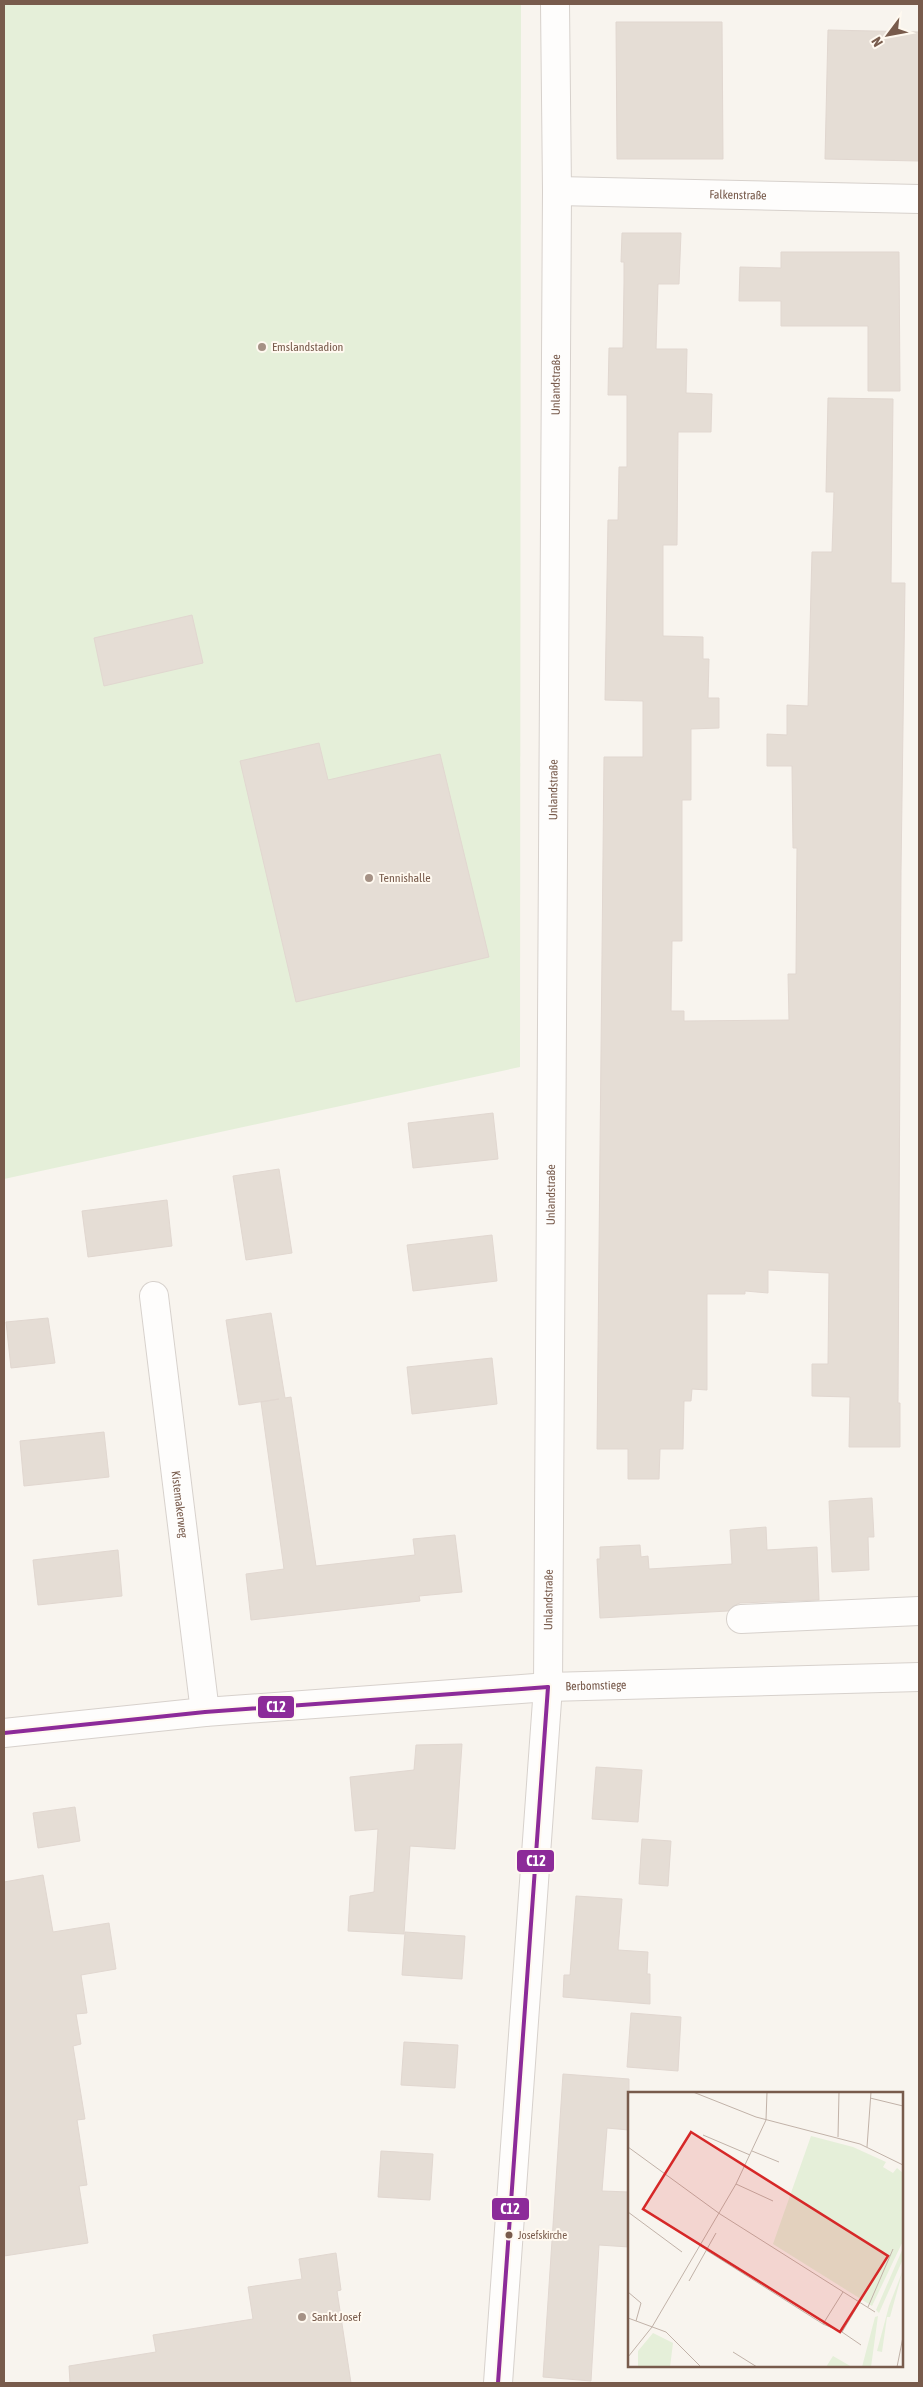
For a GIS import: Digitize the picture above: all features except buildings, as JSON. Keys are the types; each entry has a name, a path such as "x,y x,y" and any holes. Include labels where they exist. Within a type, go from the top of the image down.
{"street":[{"name":"Unlandstraße","path":"498,2383 548,1686 557,191 555,4"},
{"name":"Falkenstraße","path":"557,191 919,199"},
{"name":"Kistemakerweg","path":"154,1296 205,1712"},
{"path":"741,1619 919,1611"},
{"name":"Berbomstiege","path":"4,1733 205,1712 548,1686 919,1677"}],"green space":[{"name":"Emslandstadion","path":"4,4 521,4 520,1067 4,1179"}],"transit line":[{"name":"C12","path":"4,1733 205,1712 548,1687"},
{"name":"C12","path":"498,2383 548,1687"}],"place":[{"name":"Emslandstadion","path":"262,347"},
{"name":"Tennishalle","path":"369,878"},
{"name":"Josefskirche","path":"509,2235"},
{"name":"Sankt Josef","path":"302,2317"}]}
